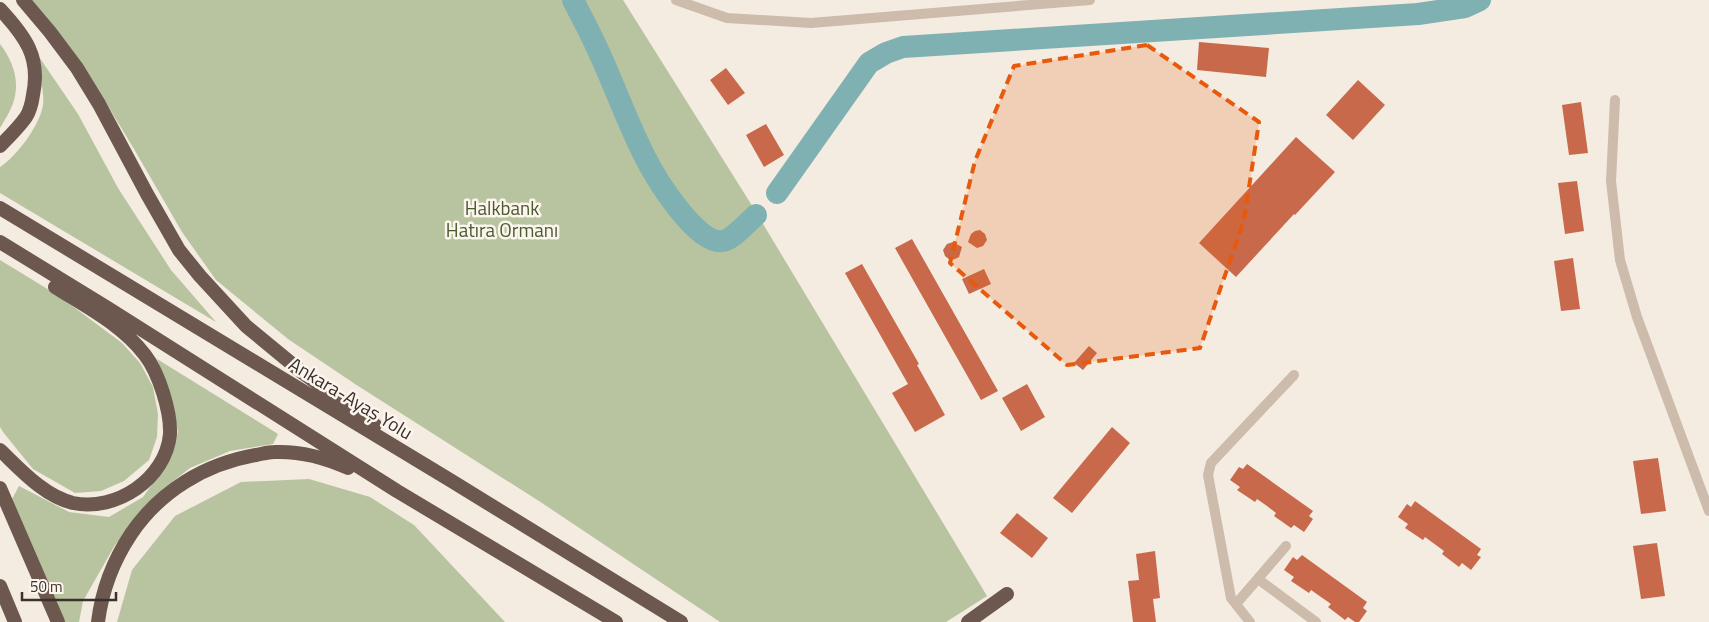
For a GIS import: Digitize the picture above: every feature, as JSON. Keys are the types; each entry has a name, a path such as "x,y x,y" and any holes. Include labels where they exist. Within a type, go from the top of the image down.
{"highway":[{"path":"23,0 77,68 99,104 146,194 179,250 200,276 246,326 303,373 450,480"},
{"path":"0,9 25,40 34,61 36,80 27,115 0,146"},
{"name":"Ankara-Ayaş Yolu","path":"0,208 681,622"},
{"path":"0,242 398,492 616,622"},
{"path":"0,251 109,322 133,342 146,357 157,376 165,399 170,434 165,454 157,468 145,482 131,493 114,501 94,505 73,503 55,497 34,482 0,450"},
{"path":"98,622 101,598 113,566 131,534 153,507 174,489 210,469 239,458 274,452 307,455 336,462 398,492"},
{"path":"0,488 58,622"},
{"path":"0,586 15,622"},
{"path":"968,622 1007,594"},
{"path":"0,609 8,622"}],"street":[{"path":"676,0 727,18 811,22 1090,0"},
{"path":"1615,100 1611,181 1620,260 1637,316 1709,511"},
{"path":"1250,622 1231,598 1208,476 1211,463 1294,374"},
{"path":"1236,604 1286,546"},
{"path":"1258,579 1316,622"}],"highlighted area":[{"path":"1147,45 1259,122 1244,220 1200,348 1067,365 950,263 975,161 1014,66"}],"green space":[{"name":"Halkbank Hatıra Ormanı","path":"31,0 623,0 751,204 987,596 946,622 720,622 542,503 288,339 216,280 182,232 85,68"},
{"path":"0,44 8,55 13,68 16,89 13,104 0,128"},
{"path":"35,51 78,114 118,188 171,270 216,322 0,193 0,167 20,148 33,131 43,105 42,86"},
{"path":"0,260 59,296 122,343 140,363 153,387 158,414 157,437 149,460 124,481 101,491 75,493 33,469 0,427"},
{"path":"157,359 278,434 273,444 230,451 190,468 163,489 115,545 83,601 79,622 65,622 12,499 19,486 69,512 109,517 143,497 166,465 178,432 170,397"},
{"path":"309,479 370,497 414,525 505,622 117,622 132,570 175,516 241,482"}],"building":[{"path":"1199,42 1269,48 1266,77 1197,70"},
{"path":"726,68 745,93 728,105 710,80"},
{"path":"1358,80 1385,105 1353,140 1326,115"},
{"path":"1581,102 1588,153 1569,155 1562,105"},
{"path":"766,124 784,155 764,167 746,135"},
{"path":"1296,137 1335,172 1236,277 1199,243"},
{"path":"1577,181 1584,231 1565,234 1558,183"},
{"path":"980,230 985,234 987,240 983,246 977,248 968,242 971,234"},
{"path":"912,239 998,391 981,400 895,248"},
{"path":"953,242 962,247 959,257 950,260 945,256 943,250 947,244"},
{"path":"1573,258 1580,309 1561,311 1554,261"},
{"path":"862,264 919,364 917,365 945,415 915,432 892,393 908,384 845,273"},
{"path":"984,269 991,284 969,294 962,279"},
{"path":"1089,346 1097,353 1083,370 1074,363"},
{"path":"1027,384 1045,417 1021,431 1002,398"},
{"path":"1112,427 1130,443 1072,513 1053,498"},
{"path":"1658,458 1666,511 1641,514 1633,461"},
{"path":"1247,464 1313,511 1309,516 1313,519 1304,532 1294,525 1291,528 1274,516 1276,513 1267,506 1257,499 1255,502 1237,490 1240,487 1230,480 1239,467 1243,469"},
{"path":"1415,501 1481,549 1477,555 1481,557 1471,570 1462,563 1459,567 1442,554 1444,551 1425,537 1423,540 1405,528 1408,524 1398,517 1407,504 1411,507"},
{"path":"1017,513 1048,538 1032,558 1000,533"},
{"path":"1657,543 1665,596 1641,599 1633,546"},
{"path":"1155,551 1160,598 1153,599 1156,622 1133,622 1128,581 1139,580 1136,554"},
{"path":"1302,555 1367,602 1363,608 1367,611 1359,622 1355,622 1348,617 1345,620 1328,607 1331,604 1311,590 1309,593 1291,581 1294,577 1284,570 1293,557 1297,560"}],"waterway":[{"path":"573,0 594,42 645,157 667,194 678,208 701,233 713,240 723,241 736,234 756,215"},
{"path":"777,193 869,63 886,53 903,47 1418,14 1465,7 1480,0"}]}
